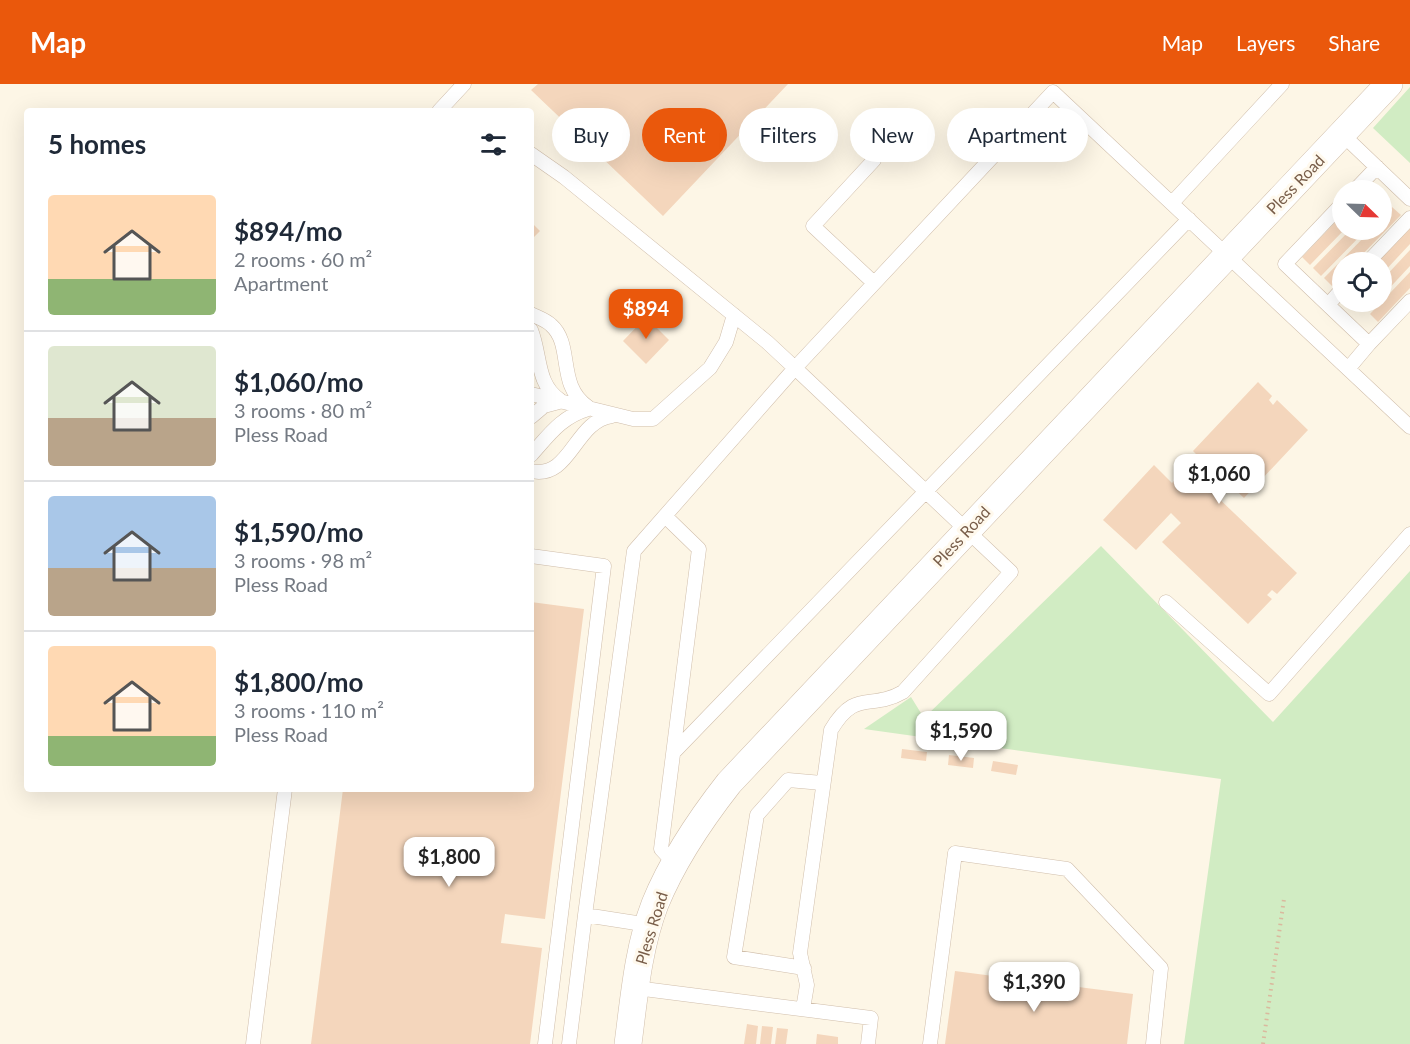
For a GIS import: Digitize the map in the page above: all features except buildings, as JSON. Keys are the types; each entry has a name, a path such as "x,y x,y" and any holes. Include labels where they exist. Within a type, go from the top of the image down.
{"street":[{"name":"Pless Road","path":"628,1044 636,988 655,906 675,864 709,809 729,783 1389,84"}],"lane":[{"path":"447,108 464,84"},
{"path":"1172,203 1282,84"},
{"path":"569,1044 634,551 795,368 1049,88 1410,427"},
{"path":"1342,134 1410,199"},
{"path":"534,156 564,177 734,315 795,368 1011,572 903,692 890,699 862,701 849,708 838,718 828,744 800,953 807,985 803,1009"},
{"path":"872,162 813,226 874,283"},
{"path":"1365,180 1377,167"},
{"path":"1332,215 1285,264 1369,344"},
{"path":"1378,252 1410,218"},
{"path":"674,752 1189,219"},
{"path":"1328,305 1332,300"},
{"path":"1348,369 1410,301"},
{"path":"534,395 618,415 653,419 710,368 726,342 734,315"},
{"path":"534,316 551,325 560,335 569,383 577,400 590,409"},
{"path":"534,343 543,381 548,392 561,402"},
{"path":"534,414 544,406 561,402"},
{"path":"534,452 560,422 572,414 590,409"},
{"path":"534,472 544,474 555,469 592,423 602,417 618,415"},
{"path":"665,516 699,549 661,849 675,864"},
{"path":"1166,602 1269,694 1410,534"},
{"path":"534,556 604,566 545,1044"},
{"path":"804,968 734,957 757,815 788,780 822,783"},
{"path":"253,1044 285,792"},
{"path":"930,1044 955,854 1067,869 1161,968 1153,1044"},
{"path":"585,915 649,926"},
{"path":"636,988 871,1018 868,1044"}],"path":[{"path":"1263,1044 1284,899"}],"green space":[{"path":"1410,87 1410,163 1373,128"},
{"path":"1101,546 1273,722 1410,571 1410,1044 1184,1044 1221,779 864,729 911,697 924,718"}]}
